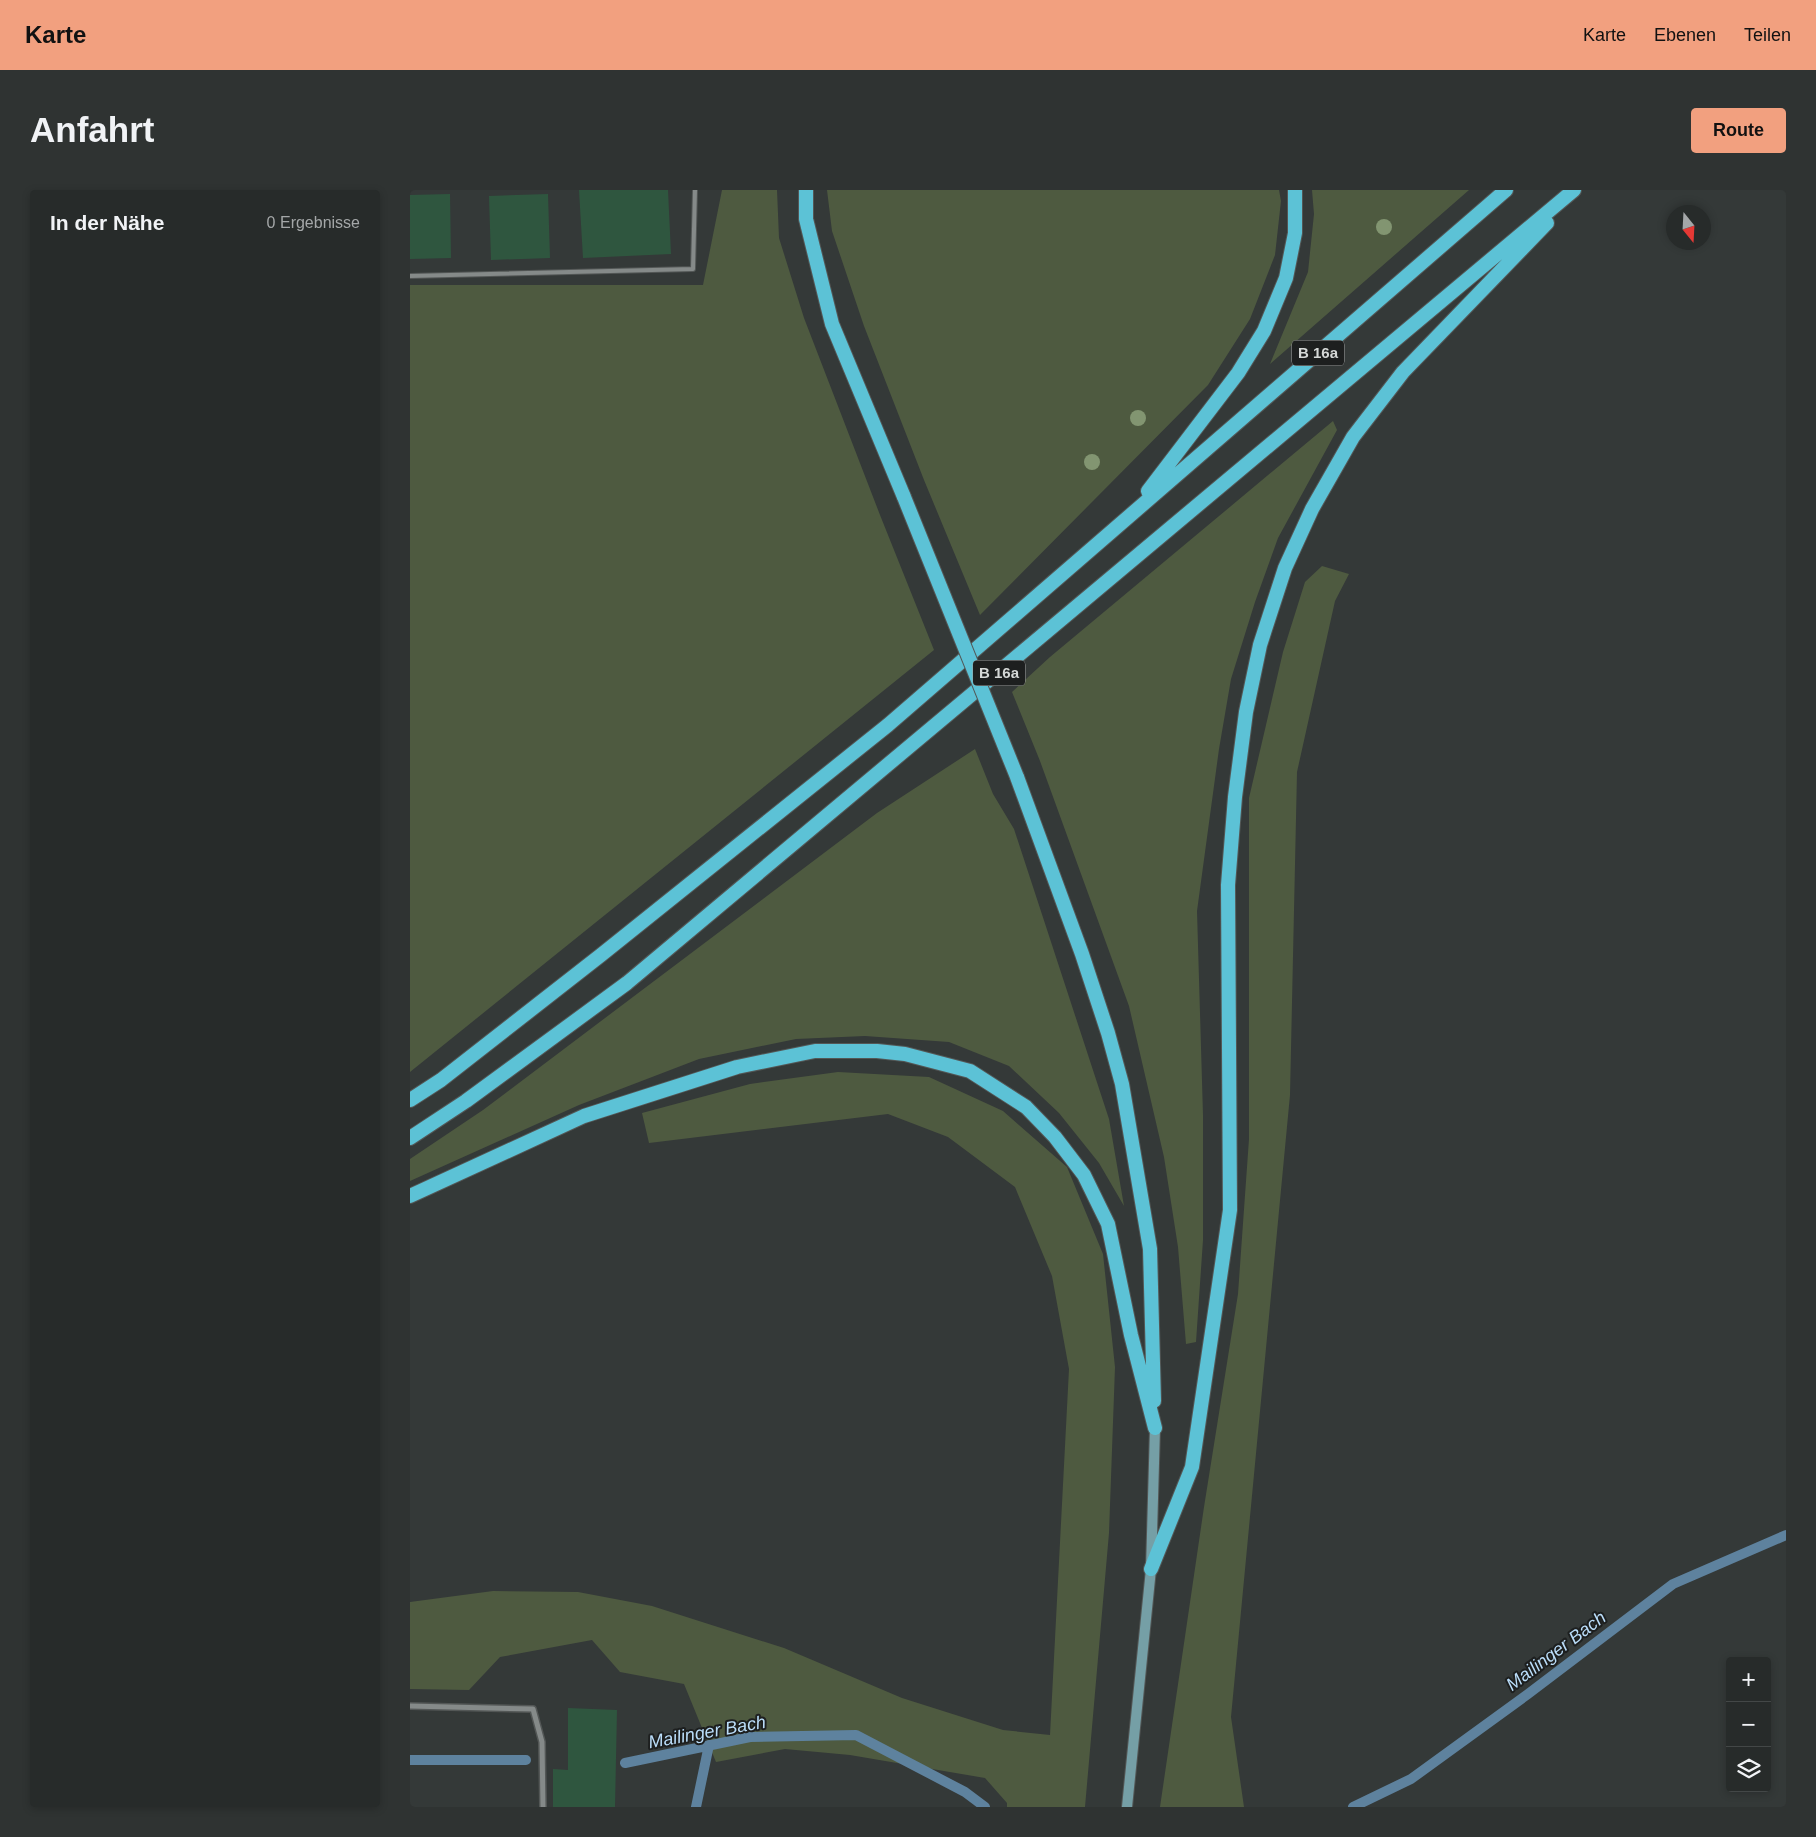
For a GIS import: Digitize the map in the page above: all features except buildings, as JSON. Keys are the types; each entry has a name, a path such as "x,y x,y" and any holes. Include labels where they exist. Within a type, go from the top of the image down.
{"highway":[{"path":"806,190 806,219 832,324 1017,777 1082,954 1108,1033 1122,1084 1150,1249 1155,1428"},
{"path":"1129,516 1238,373 1264,331 1286,278 1295,233 1295,190"},
{"name":"B 16a","path":"410,1100 441,1080 593,961 888,725 1506,190"},
{"name":"B 16a","path":"410,1138 466,1101 626,984 1574,190"},
{"path":"1151,1570 1192,1466 1230,1210 1228,885 1235,797 1246,712 1260,645 1285,568 1312,509 1353,437 1403,372 1579,190"},
{"path":"410,1196 584,1116 738,1066 815,1050 877,1051 905,1054 970,1070 1026,1107 1055,1137 1084,1175 1108,1224 1132,1335 1155,1428"}],"main road":[{"path":"1128,1807 1151,1570 1155,1428"}],"street":[{"path":"410,1706 533,1709 542,1742 543,1807"}],"lane":[{"path":"410,276 693,269 695,190"}],"green space":[{"path":"722,190 777,190 779,238 804,318 934,650 410,1072 410,285 703,285"},
{"path":"827,190 1279,190 1281,201 1275,255 1250,319 1208,385 980,615 924,480 864,326 832,231"},
{"path":"1312,190 1469,190 1270,364 1308,272 1314,214"},
{"path":"1333,421 1337,430 1278,538 1255,602 1231,679 1219,749 1197,911 1203,1115 1203,1240 1196,1342 1186,1344 1178,1247 1164,1157 1129,1006 1040,761 1012,692 1050,657"},
{"path":"1322,566 1349,574 1335,601 1297,772 1290,1095 1231,1717 1244,1807 1160,1807 1204,1507 1238,1294 1249,1139 1249,798 1283,652 1305,582"},
{"path":"975,749 993,794 1014,829 1109,1119 1124,1206 1099,1163 1059,1113 1009,1066 949,1042 865,1036 796,1039 699,1059 579,1105 410,1181 410,1159 483,1110 877,813"},
{"path":"838,1072 929,1077 1003,1111 1067,1167 1103,1254 1115,1367 1109,1533 1085,1807 1007,1807 1007,1803 985,1778 850,1755 785,1749 716,1762 684,1684 620,1672 592,1640 500,1657 469,1690 410,1689 410,1602 493,1591 578,1592 652,1606 784,1648 902,1698 1003,1730 1050,1735 1069,1369 1052,1276 1015,1187 948,1137 888,1114 649,1143 642,1113 750,1084"}],"waterway":[{"name":"Mailinger Bach","path":"1353,1807 1411,1779 1528,1694 1673,1584 1786,1535"},
{"name":"Mailinger Bach","path":"625,1763 750,1737 856,1735 965,1792 985,1807"},
{"path":"696,1807 709,1745"},
{"name":"Mailinger Bach","path":"410,1760 526,1760"}]}
